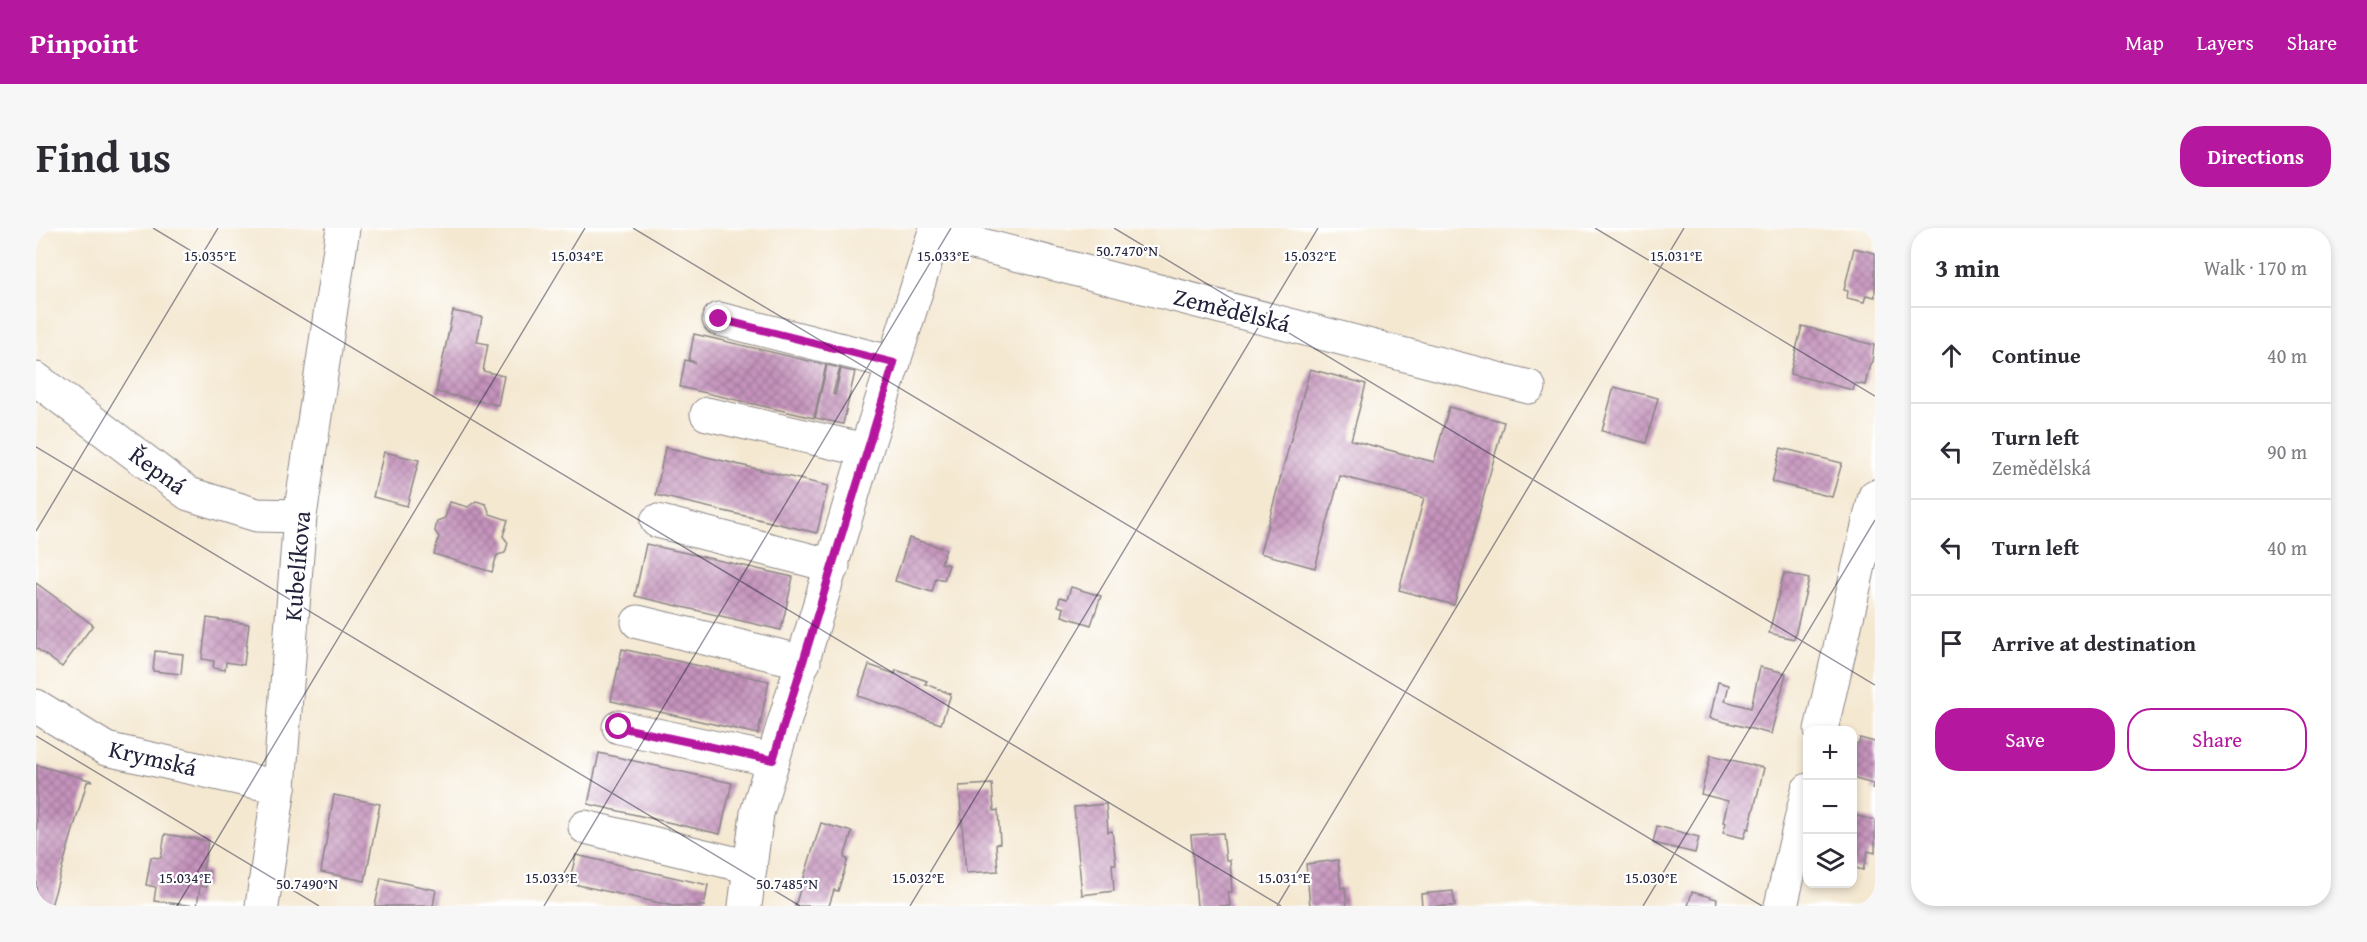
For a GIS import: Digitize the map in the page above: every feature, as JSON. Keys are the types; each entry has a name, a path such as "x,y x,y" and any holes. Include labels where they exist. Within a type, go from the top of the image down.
{"street":[{"name":"Kubelíkova","path":"262,906 279,787 300,516 343,228"},
{"name":"Zemědělská","path":"744,906 757,813 866,450 936,230 1529,387"},
{"path":"719,319 894,363"},
{"name":"Řepná","path":"39,387 189,494 257,515 300,516"},
{"path":"706,414 866,450"},
{"path":"1822,726 1875,496"},
{"path":"657,521 833,566"},
{"path":"638,622 804,662"},
{"name":"Krymská","path":"36,706 106,749 279,787"},
{"path":"619,727 773,760"},
{"path":"1781,906 1803,811"},
{"path":"585,827 750,867"}],"building":[{"path":"1854,248 1875,253 1875,297 1866,295 1864,302 1847,298 1848,291 1844,290"},
{"path":"453,311 482,317 477,342 488,344 483,371 504,376 498,405 436,392"},
{"path":"1802,326 1874,345 1865,385 1855,383 1853,390 1790,374"},
{"path":"694,334 826,365 814,418 680,387 685,360 696,363 689,360"},
{"path":"827,365 840,368 833,394 835,395 841,369 855,372 843,424 815,418"},
{"path":"1310,369 1366,384 1351,440 1434,462 1449,407 1504,422 1454,605 1399,590 1424,498 1340,476 1315,568 1260,553"},
{"path":"1614,387 1658,398 1646,443 1602,431"},
{"path":"665,447 828,486 817,533 656,495"},
{"path":"1781,448 1842,463 1832,497 1772,482"},
{"path":"384,452 419,460 407,506 373,497"},
{"path":"476,501 486,504 490,514 508,520 503,536 508,543 505,553 497,555 492,572 434,554 439,537 435,531 437,521 445,518 450,502 468,507"},
{"path":"909,538 946,549 941,563 949,565 944,580 936,578 932,592 895,581"},
{"path":"646,544 793,577 781,630 635,596"},
{"path":"1784,573 1809,579 1794,639 1769,633"},
{"path":"36,583 93,625 62,667 36,648"},
{"path":"1071,587 1101,596 1091,625 1062,616 1064,608 1058,606 1060,597 1067,599"},
{"path":"207,618 249,624 244,665 226,662 225,670 213,668 214,661 202,659"},
{"path":"622,649 769,681 758,734 611,701"},
{"path":"155,651 183,654 181,674 153,671"},
{"path":"869,665 895,674 896,670 927,681 925,684 951,694 941,724 858,696"},
{"path":"1760,667 1786,673 1771,734 1710,718 1718,682 1729,685 1725,701 1751,708"},
{"path":"1860,738 1875,742 1875,790 1872,789 1873,784 1857,779 1857,744"},
{"path":"599,753 732,783 720,834 588,804"},
{"path":"1711,755 1764,768 1749,829 1747,828 1744,838 1723,833 1728,801 1701,794"},
{"path":"37,765 93,781 87,782 51,906 36,906"},
{"path":"992,784 994,811 998,810 1000,843 996,844 998,871 966,873 959,786"},
{"path":"334,795 380,804 365,881 321,872"},
{"path":"1106,804 1108,832 1112,831 1116,864 1112,864 1114,891 1082,895 1074,807"},
{"path":"1857,816 1875,820 1875,853 1868,851 1863,870 1857,868"},
{"path":"821,823 852,832 844,858 848,859 838,891 834,890 829,906 795,906"},
{"path":"1657,826 1699,837 1695,853 1653,843"},
{"path":"1223,833 1226,860 1230,860 1232,892 1228,892 1230,906 1197,906 1191,835"},
{"path":"165,834 208,841 203,871 209,872 207,887 200,886 197,906 154,901 156,887 146,885 151,857 161,858"},
{"path":"576,855 708,885 704,906 673,906 569,883"},
{"path":"1338,860 1341,888 1345,887 1347,906 1310,906 1306,864"},
{"path":"381,878 436,890 433,906 375,906"},
{"path":"1453,891 1455,906 1422,906 1421,894"},
{"path":"1692,892 1717,899 1716,906 1688,906"}],"route":[{"path":"619,727 773,760 894,363 719,319"}]}
